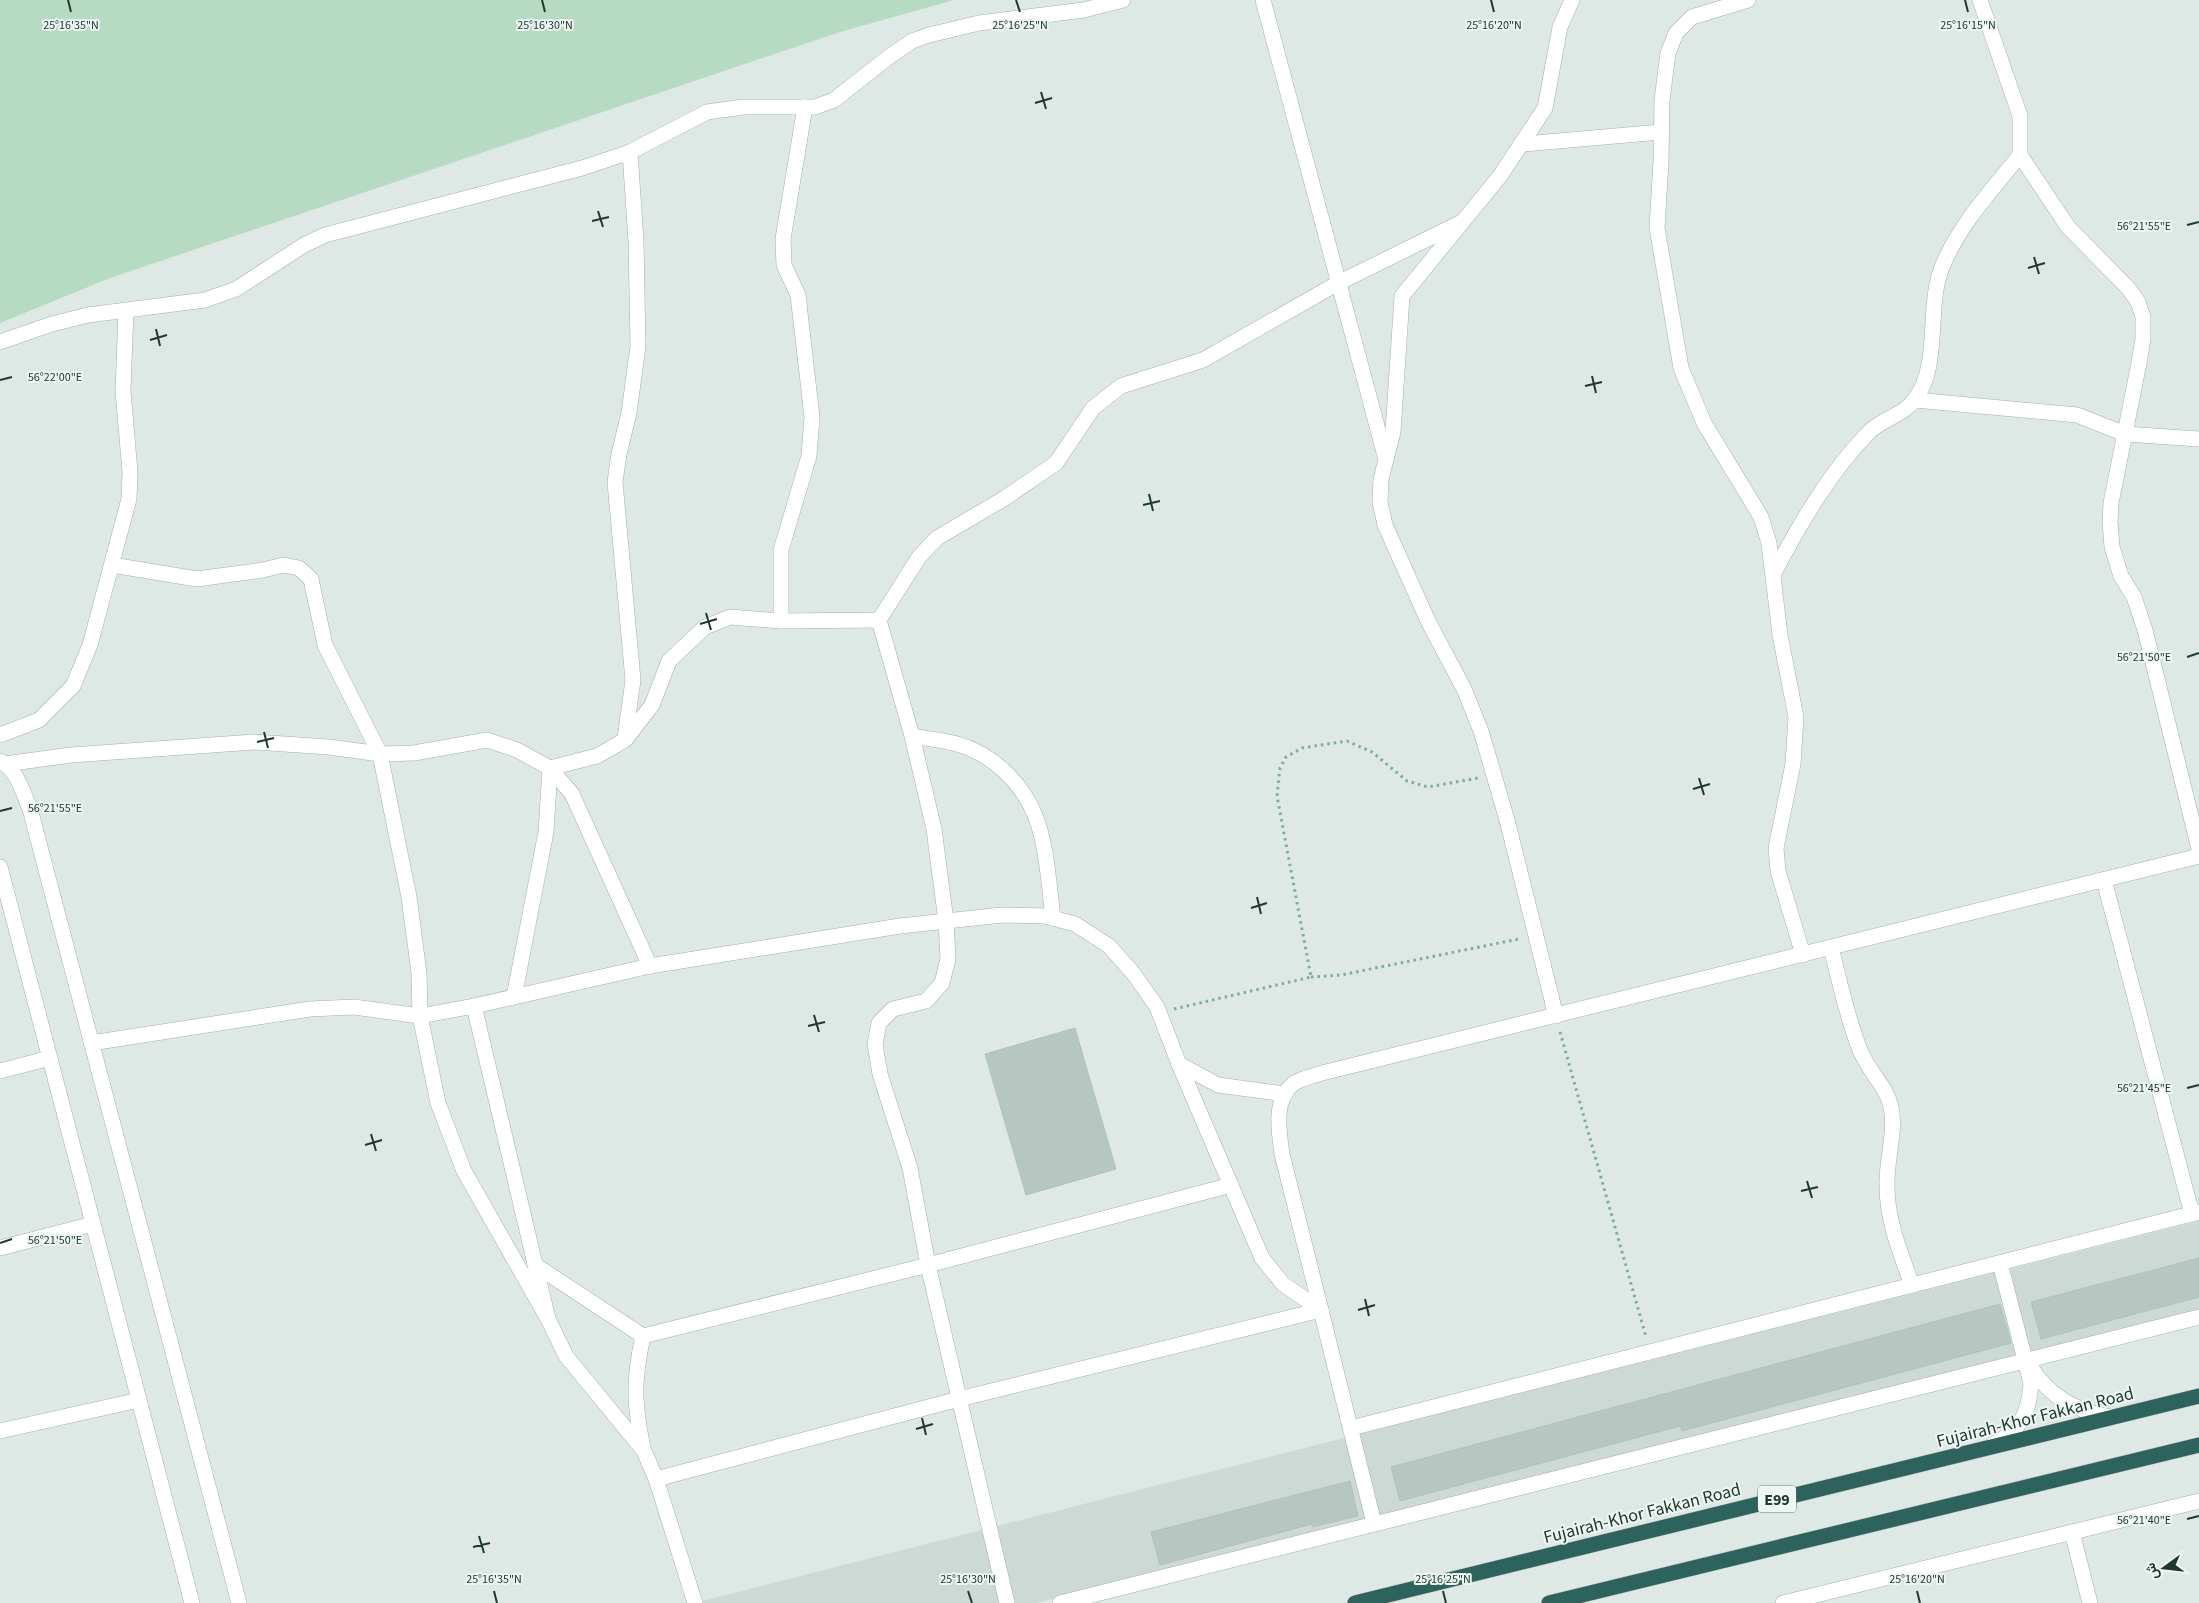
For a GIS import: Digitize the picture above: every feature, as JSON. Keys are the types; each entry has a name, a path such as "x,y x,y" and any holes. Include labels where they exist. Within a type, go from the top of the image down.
{"highway":[{"name":"Fujairah-Khor Fakkan Road","path":"1355,1603 2199,1396"},
{"path":"1549,1603 2199,1446"}],"street":[{"path":"0,342 70,319 212,297 236,289 297,250 325,235 582,168 630,152 707,112 735,107 805,107 834,100 890,56 912,41 929,34 978,23 1084,10 1123,0"},
{"path":"1263,0 1386,458"},
{"path":"1556,1016 1481,731 1464,689 1428,621 1385,525 1380,502 1380,487 1393,432 1402,296 1523,144 1545,108 1560,27 1572,0"},
{"path":"1748,0 1692,17 1676,32 1668,53 1662,100 1657,228 1681,368 1704,423 1761,517 1769,542 1780,635 1796,716 1793,764 1776,848 1778,871 1803,955"},
{"path":"1980,0 2020,116 2020,155 2068,227 2129,289 2138,302 2143,317 2143,339 2111,503 2112,547 2121,576 2134,597 2145,630 2199,849"},
{"path":"781,621 781,550 810,456 812,417 798,295 784,265 783,239 805,107"},
{"path":"1523,144 1661,132"},
{"path":"625,740 633,680 616,482 619,454 629,413 638,346 636,241 630,152"},
{"path":"1774,573 1819,494 1848,455 1872,430 1898,414 1915,400 1929,368 1934,302 1942,268 1958,236 2020,155"},
{"path":"1007,1603 928,1265 910,1168 880,1074 875,1044 879,1022 893,1009 926,1002 942,982 948,958 946,921 934,829 912,736 879,620 919,557 937,538 1005,498 1056,463 1093,408 1122,386 1203,360 1338,283 1462,222"},
{"path":"0,735 39,720 73,686 90,645 130,499 130,472 123,391 126,310"},
{"path":"1915,400 2076,415 2125,434 2199,439"},
{"path":"112,565 198,579 263,570 283,564 299,568 311,579 317,600 325,646 380,754 409,897 419,973 420,1016 438,1104 464,1171 548,1319 566,1356 644,1450"},
{"path":"550,768 597,756 625,740 652,705 669,661 705,627 730,617 781,621 879,620"},
{"path":"912,736 958,744 992,761 1014,780 1035,814 1045,856 1054,918"},
{"path":"3,762 254,742 328,747 380,754 414,752 487,740 516,750 550,768 572,794 650,966"},
{"path":"3,762 18,780 30,809 239,1603"},
{"path":"514,997 546,832 550,768"},
{"path":"1374,1523 1278,1130 1279,1110 1285,1094 1294,1084 1322,1073 2199,856"},
{"path":"0,867 192,1603"},
{"path":"1351,1428 2196,1213 2104,880"},
{"path":"91,1043 310,1009 354,1007 420,1016 474,1006 650,966 900,926 1002,915 1054,918 1075,924 1109,946 1133,973 1159,1012 1262,1258 1282,1284 1321,1310"},
{"path":"1831,948 1861,1052 1883,1086 1889,1101 1893,1119 1887,1184 1889,1211 1896,1240 1912,1285"},
{"path":"474,1006 548,1319"},
{"path":"0,1071 50,1058"},
{"path":"1180,1064 1218,1085 1285,1094"},
{"path":"535,1265 643,1336 928,1265 1230,1185"},
{"path":"0,1248 93,1224"},
{"path":"1989,1447 2007,1438 2016,1428 2030,1404 2031,1383 2000,1262"},
{"path":"656,1479 959,1399 1321,1310"},
{"path":"1060,1603 2199,1317"},
{"path":"643,1336 635,1372 636,1412 644,1450 656,1479 695,1603"},
{"path":"2026,1360 2038,1380 2070,1406 2090,1414 2110,1417"},
{"path":"0,1431 139,1400"},
{"path":"1783,1603 2199,1500"},
{"path":"2072,1532 2090,1603"}],"path":[{"path":"1310,976 1277,796 1280,768 1286,757 1302,748 1348,741 1372,752 1407,781 1428,787 1494,775"},
{"path":"1159,1012 1310,976 1340,975 1536,936"},
{"path":"1556,1016 1650,1352"}],"shaded area":[{"path":"2199,1221 2199,1312 1036,1603 694,1603"}],"green space":[{"path":"0,0 954,0 840,32 110,278 0,323"}],"building":[{"path":"1075,1028 1116,1169 1026,1195 985,1054"},
{"path":"2199,1258 2199,1297 2041,1339 2031,1302"},
{"path":"2000,1304 2011,1343 1682,1431 1680,1426 1400,1501 1391,1467"},
{"path":"1350,1481 1358,1516 1312,1527 1312,1524 1160,1565 1151,1532"}]}
